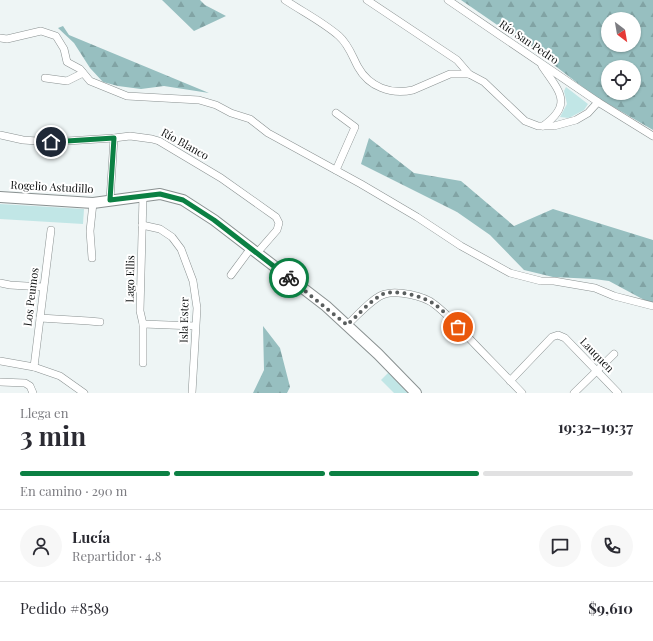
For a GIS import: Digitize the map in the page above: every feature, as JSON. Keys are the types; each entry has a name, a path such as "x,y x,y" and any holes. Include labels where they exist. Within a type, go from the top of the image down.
{"street":[{"path":"285,0 338,35 350,49 364,76 380,88 406,92 450,74 469,74"},
{"path":"367,0 457,60 469,74 484,82 529,124 538,126 554,126 576,120 588,113 598,102"},
{"name":"Río San Pedro","path":"448,0 598,102 653,136"},
{"path":"0,38 7,39 41,31 56,36 64,49 67,62 80,69 90,81 126,96 199,100 216,105 231,113 250,119 268,133 336,170 417,217 461,246 510,273 541,281 554,281 595,288 614,296 653,306"},
{"path":"539,62 557,88 562,106 558,114 543,126"},
{"path":"45,78 67,81 83,73"},
{"path":"336,113 355,128 336,170"},
{"name":"Río Blanco","path":"0,135 37,141 138,136 159,141 221,178 276,217 279,223 277,230 254,251"},
{"path":"110,200 114,138"},
{"name":"Rogelio Astudillo","path":"0,197 93,202 164,195 183,200 214,220 320,302 378,354 416,393"},
{"name":"Lago Ellis","path":"143,196 140,310 143,324 143,363"},
{"path":"92,258 90,231 93,202"},
{"name":"Isla Ester","path":"142,225 160,230 172,237 181,249 192,276 197,308 192,393"},
{"name":"Los Peumos","path":"34,367 50,230"},
{"path":"231,275 254,251"},
{"path":"0,283 43,287"},
{"path":"347,325 376,298 384,294 394,292 423,299 433,303 448,317 522,393"},
{"path":"40,318 100,322"},
{"path":"143,324 195,326"},
{"name":"Lauquen","path":"510,381 552,337 558,335 565,338 618,393"},
{"path":"574,393 614,354"},
{"path":"0,361 34,367 60,376 84,393"},
{"path":"0,382 25,383 30,386 32,393"}],"shaded area":[{"path":"566,87 588,104 584,110 569,118 560,117 567,104 564,91"},
{"path":"0,204 84,209 83,224 0,219"},
{"path":"390,371 413,393 394,393 381,380"}],"green space":[{"path":"162,0 200,0 205,5 226,16 194,31"},
{"path":"461,0 653,0 653,130 602,100 641,100 641,60 601,60 601,100 541,55"},
{"path":"63,26 69,35 209,93 164,86 141,89 118,86 103,82 90,68 74,43 58,28"},
{"path":"369,138 414,173 461,181 514,226 553,209 653,240 653,303 648,302 609,281 553,277 524,270 490,235 457,212 361,164"},
{"path":"263,326 280,348 290,387 287,393 253,393 264,370"}],"way so far":[{"path":"289,278 326,306 347,325 376,298 384,294 394,292 433,303 458,327"}],"route":[{"path":"51,142 114,138 110,200 160,194 183,200 214,220 289,278"}]}
